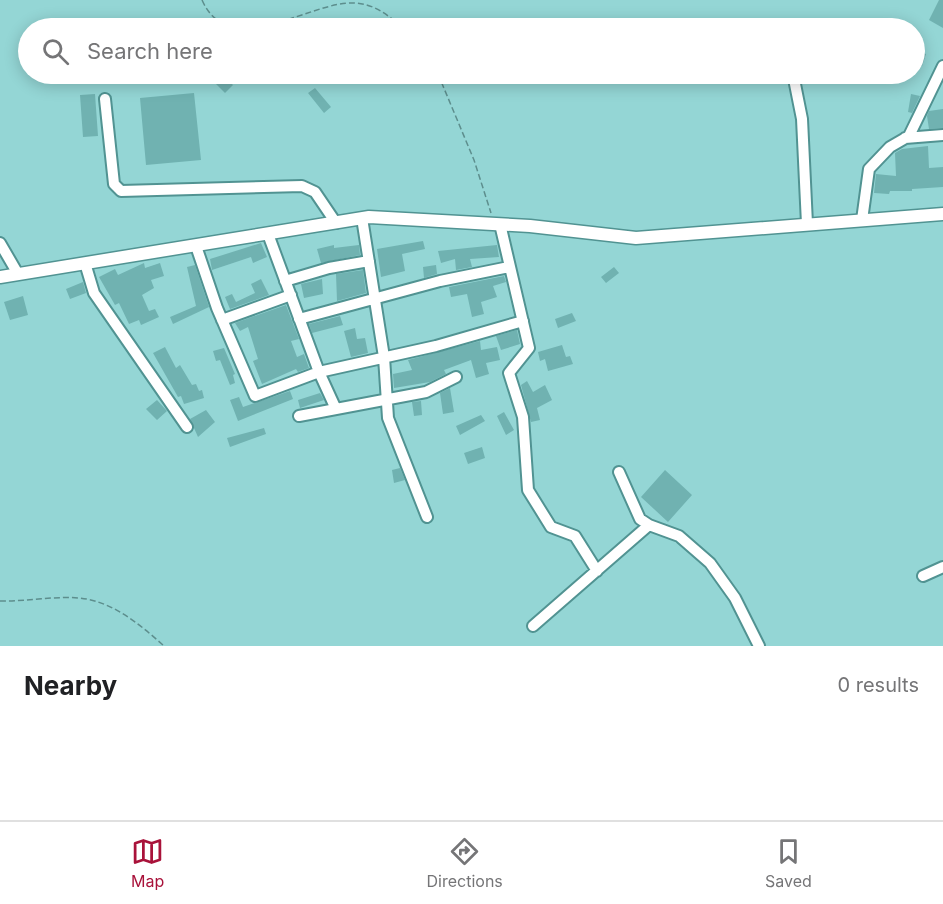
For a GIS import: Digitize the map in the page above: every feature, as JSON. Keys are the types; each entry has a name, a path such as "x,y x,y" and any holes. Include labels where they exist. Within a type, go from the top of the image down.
{"main road":[{"path":"0,277 362,218 497,224 636,238 943,214"}],"street":[{"path":"905,138 941,78 943,66"},
{"path":"795,84 802,119 807,224"},
{"path":"105,99 114,184 121,191 302,186 315,192 336,223"},
{"path":"862,220 869,170 890,147 905,138 943,135"},
{"path":"362,218 384,357 388,418 428,517"},
{"path":"497,224 529,348 509,373 523,417 527,451 526,486 548,524 553,529 575,536 597,571"},
{"path":"268,234 319,372 335,407"},
{"path":"0,243 18,274"},
{"path":"196,246 222,320 255,396 319,372 436,346 523,321"},
{"path":"285,281 329,268 369,261"},
{"path":"85,263 93,293 187,427"},
{"path":"299,319 440,281 509,267"},
{"path":"222,320 291,295"},
{"path":"298,416 335,407 426,392 456,377"},
{"path":"619,472 640,519 679,536 710,563 738,604 759,646"},
{"path":"532,626 650,525"},
{"path":"923,576 943,567"}],"path":[{"path":"202,0 215,18"},
{"path":"295,18 355,2 376,8 390,18"},
{"path":"442,84 474,160 497,224"},
{"path":"0,601 28,602 74,598 97,601 137,623 164,646"}],"building":[{"path":"939,0 943,0 943,28 929,20"},
{"path":"216,84 233,85 225,93"},
{"path":"315,88 331,107 324,113 308,93"},
{"path":"194,93 201,160 146,165 140,98"},
{"path":"95,94 98,136 83,137 80,95"},
{"path":"911,94 920,96 912,113 908,112"},
{"path":"943,109 943,128 929,129 927,116 929,111"},
{"path":"928,146 929,168 943,167 943,187 890,191 889,194 874,193 876,174 896,176 895,153 902,149"},
{"path":"423,241 425,249 402,254 405,271 381,277 377,249"},
{"path":"261,243 267,257 253,263 251,257 212,270 210,259"},
{"path":"334,245 334,248 359,245 360,255 321,263 317,249"},
{"path":"497,245 499,257 470,259 472,267 456,270 455,259 441,263 438,251"},
{"path":"144,263 145,268 160,263 164,276 151,280 154,288 142,295 149,311 155,309 159,317 141,325 139,320 129,324 119,303 115,305 99,277 115,269 118,275"},
{"path":"195,265 209,307 173,324 170,317 196,306 187,267"},
{"path":"436,265 437,274 424,278 423,267"},
{"path":"614,267 619,273 606,283 601,277"},
{"path":"363,270 366,293 337,301 336,274"},
{"path":"504,276 506,282 493,286 497,297 481,302 484,314 472,317 467,294 451,297 449,287"},
{"path":"261,279 269,295 230,309 225,297 232,294 236,302 255,293 251,284"},
{"path":"322,279 323,294 304,298 301,284"},
{"path":"83,282 86,293 70,299 66,289"},
{"path":"23,296 28,315 10,320 4,302"},
{"path":"286,305 299,339 291,341 297,357 304,354 309,368 298,372 296,369 262,384 253,361 258,359 248,327 240,331 235,323"},
{"path":"572,313 576,321 558,328 555,319"},
{"path":"340,316 343,325 312,333 309,324"},
{"path":"355,328 357,339 365,338 368,353 351,357 344,331"},
{"path":"517,330 520,344 501,350 496,336"},
{"path":"480,341 481,350 497,347 500,360 486,363 489,374 476,378 471,360 444,370 446,374 430,382 394,388 393,374 412,370 408,360"},
{"path":"562,345 566,357 570,356 573,364 548,371 545,359 540,361 538,352"},
{"path":"165,347 176,368 180,365 192,385 196,384 199,391 202,390 204,398 184,404 181,396 178,397 153,353"},
{"path":"224,348 235,374 233,375 235,383 230,385 220,360 216,361 213,351"},
{"path":"527,381 533,392 545,385 552,400 537,408 540,420 531,422 521,385"},
{"path":"450,388 454,412 443,414 440,393"},
{"path":"290,391 293,399 238,421 230,400 239,397 243,407"},
{"path":"320,393 324,400 300,408 298,400"},
{"path":"157,400 167,411 157,420 146,409"},
{"path":"421,401 422,415 414,416 412,402"},
{"path":"206,410 215,422 198,437 190,419"},
{"path":"504,412 514,430 506,435 497,416"},
{"path":"481,415 485,421 460,435 456,426"},
{"path":"264,428 266,434 230,447 227,438"},
{"path":"482,447 485,458 468,464 464,453"},
{"path":"400,468 405,480 394,483 392,470"},
{"path":"665,470 692,495 668,522 641,497"}]}
